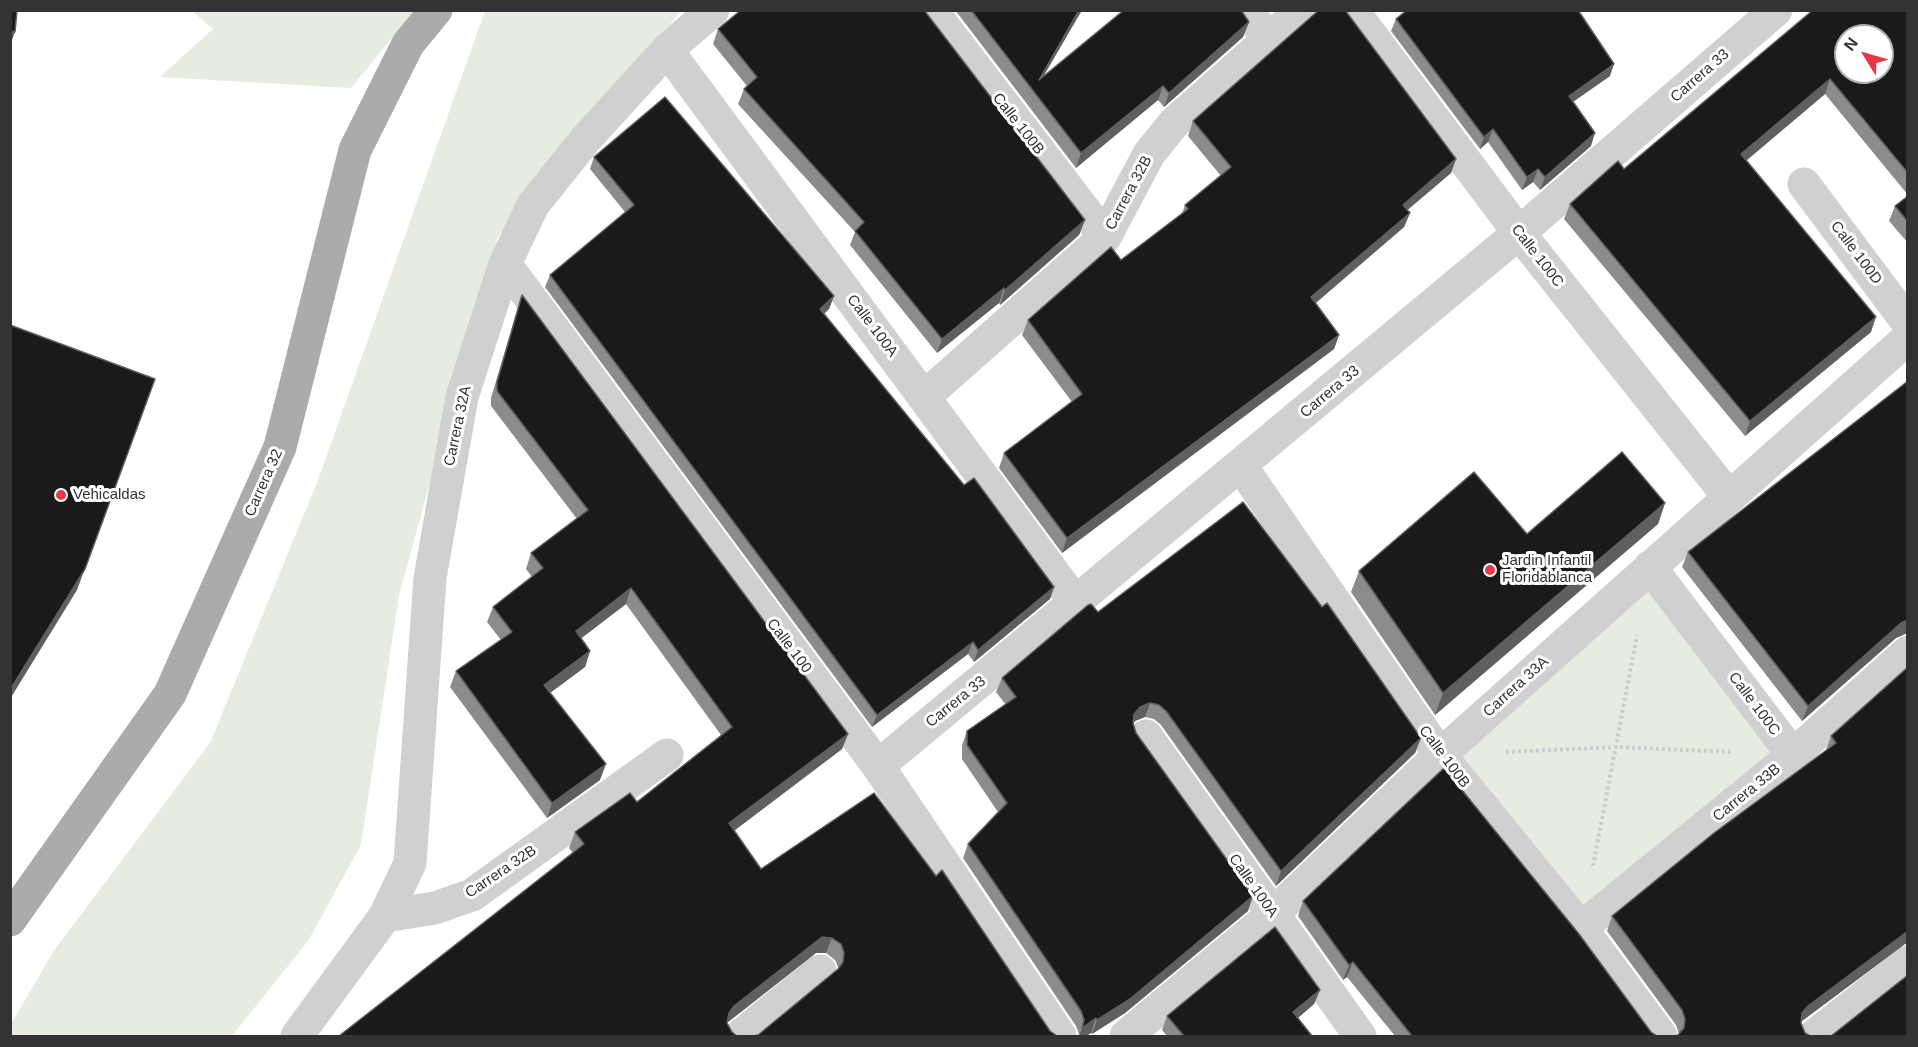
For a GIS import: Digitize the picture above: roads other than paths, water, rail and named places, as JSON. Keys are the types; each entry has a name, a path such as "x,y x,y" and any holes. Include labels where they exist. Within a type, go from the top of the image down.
{"main road":[{"name":"Carrera 32","path":"10,921 170,694 280,447 355,150 408,44 436,10"}],"street":[{"name":"Carrera 32A","path":"385,916 410,863 430,578 460,408 506,264 533,205 585,140 667,50 713,10"},
{"name":"Calle 100B","path":"931,10 1106,237"},
{"path":"1246,10 1269,39"},
{"name":"Carrera 32B","path":"924,397 1106,237 1149,154 1173,123 1302,10"},
{"name":"Calle 100C","path":"1352,10 1519,233 1729,497"},
{"name":"Carrera 33","path":"878,765 1519,233 1776,10"},
{"name":"Calle 100A","path":"667,50 1076,603"},
{"name":"Calle 100D","path":"1804,183 1908,323"},
{"name":"Calle 100","path":"506,264 878,765 1060,1036"},
{"name":"Carrera 33A","path":"1126,1036 1273,914 1440,755 1908,338"},
{"name":"Calle 100B","path":"1241,466 1440,755 1581,928 1661,1036"},
{"name":"Calle 100C","path":"1650,567 1792,755"},
{"name":"Carrera 33B","path":"1581,928 1792,755 1908,652"},
{"name":"Calle 100A","path":"1146,736 1360,1036"},
{"name":"Carrera 32B","path":"385,916 435,908 471,895 667,755"},
{"path":"297,1036 385,916"},
{"path":"1814,1036 1908,962"},
{"path":"740,1036 820,971"}],"place":[{"name":"Vehicaldas","path":"61,495"},
{"name":"Jardin Infantil Floridablanca","path":"1490,570"}]}
